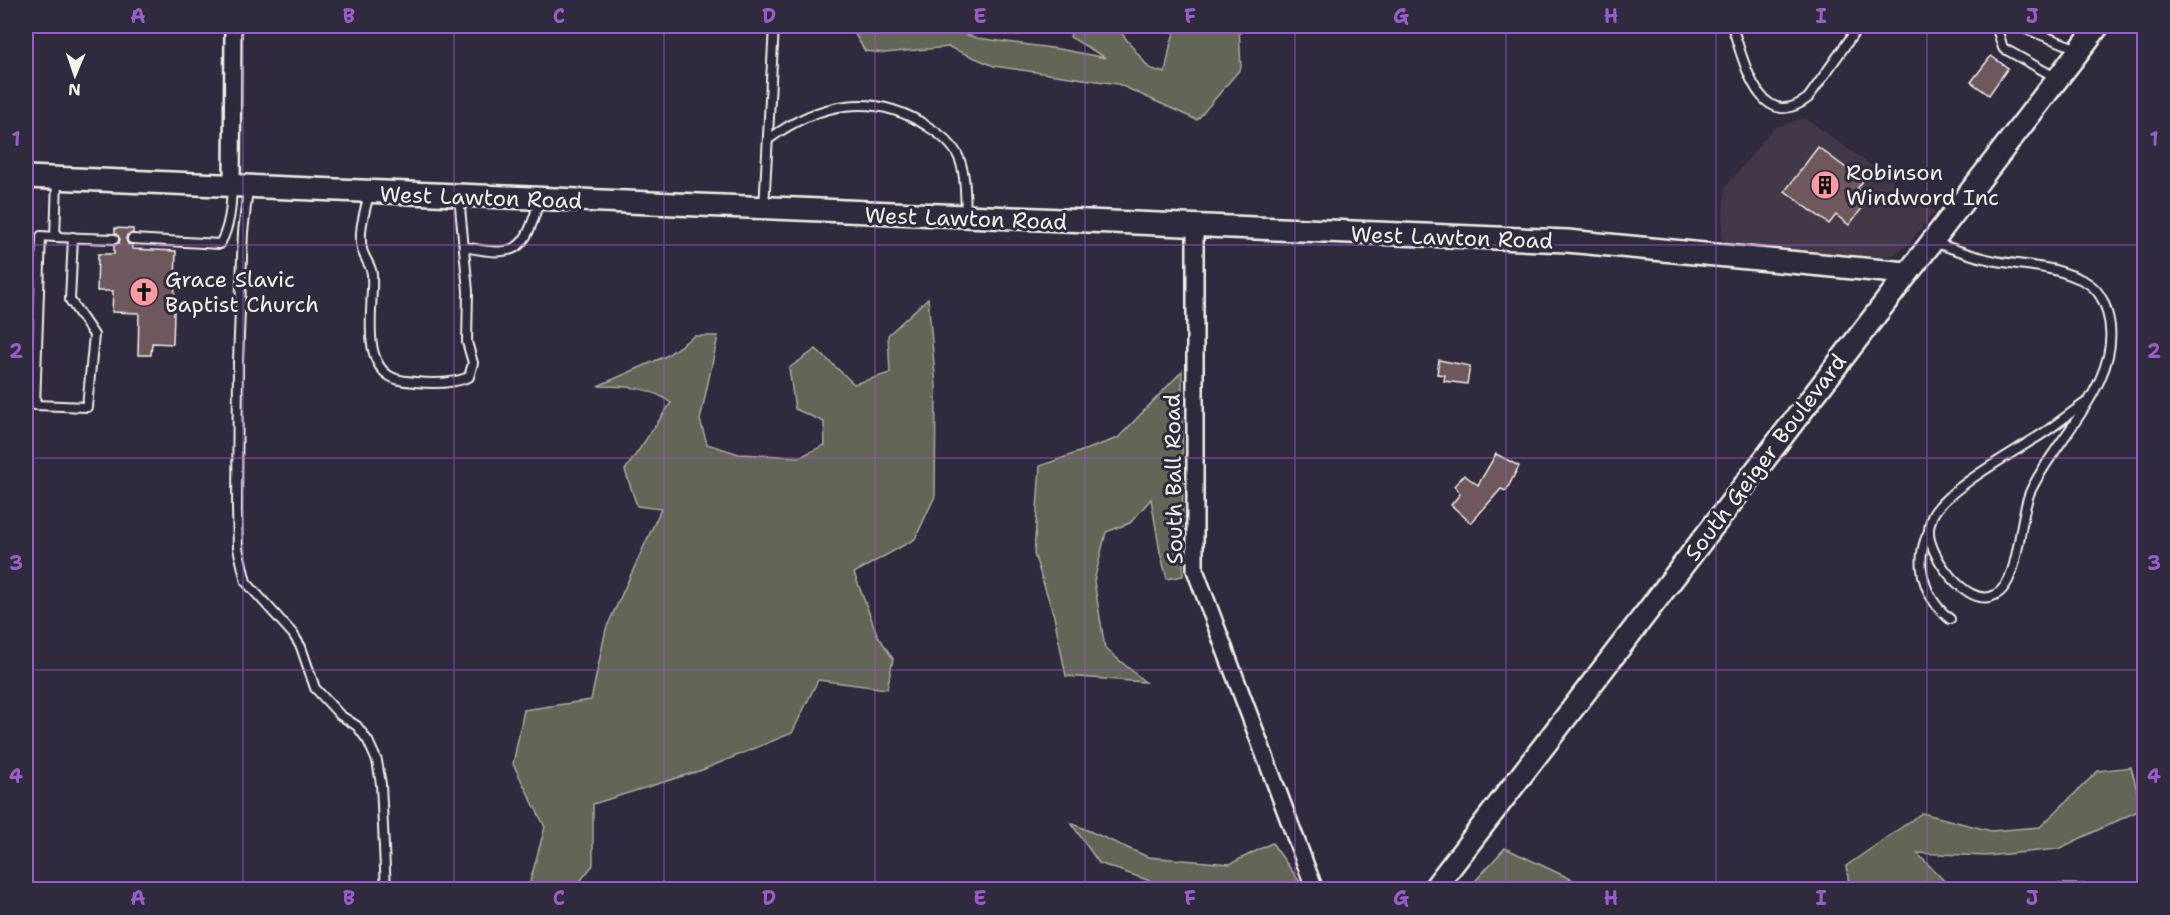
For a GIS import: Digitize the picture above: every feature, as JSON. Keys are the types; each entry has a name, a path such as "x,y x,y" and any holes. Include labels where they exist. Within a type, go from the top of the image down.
{"street":[{"path":"233,26 240,187"},
{"name":"South Geiger Boulevard","path":"1433,890 1930,241 2098,26"},
{"name":"West Lawton Road","path":"26,177 966,218 1567,241 1906,273"},
{"name":"South Ball Road","path":"1195,227 1195,570 1315,890"}],"lane":[{"path":"764,209 774,26"},
{"path":"1732,26 1760,97 1770,105 1784,109 1797,106 1808,98 1858,26"},
{"path":"2008,26 1993,28 2003,48 2057,78"},
{"path":"2018,26 2079,50"},
{"path":"769,139 800,119 848,105 868,104 911,115 939,134 959,158 963,176 966,218"},
{"path":"55,237 57,178"},
{"path":"132,240 220,244 240,187"},
{"path":"240,187 243,232 238,361 238,548 246,582 293,634 301,647 315,688 340,715 357,726 368,741 377,760 381,784 386,890"},
{"path":"369,193 361,237 362,248 372,274 370,327 377,358 382,370 390,376 399,380 433,384 459,381 469,377 473,363 467,342 468,291 459,196"},
{"path":"465,247 492,253 509,251 521,245 531,230 539,200"},
{"path":"74,237 70,300 94,335 87,407 35,405 41,236 55,237 74,237 114,239"},
{"path":"1929,531 1936,554 1956,582 1971,594 1983,597 1994,596 2000,592 2009,579 2016,557 2025,504 2031,488 2088,400 2107,362 2110,344 2109,319 2103,299 2094,287 2082,279 2047,268 1987,260 1930,241"},
{"path":"1950,619 1930,599 1923,578 1924,540 1939,505 2088,400"}],"shaded area":[{"path":"1805,118 1935,211 1909,244 1889,257 1721,246 1725,188 1773,128"}],"green space":[{"path":"850,26 941,26 977,38 1106,58 1070,37 1073,26 1116,26 1149,68 1165,73 1171,42 1177,26 1239,26 1241,68 1197,120 1118,84 994,66 949,47 884,53 865,51"},
{"path":"928,298 936,386 935,496 915,539 854,573 877,634 893,659 887,689 818,680 792,733 702,770 593,804 593,865 574,889 528,889 545,827 513,764 524,710 591,700 606,629 661,509 637,506 625,470 671,403 646,390 598,386 666,356 694,336 718,336 700,420 707,444 739,454 800,457 825,445 824,422 795,409 789,368 816,349 854,384 890,373 888,335"},
{"path":"1182,371 1183,576 1167,579 1151,499 1130,523 1106,532 1094,581 1105,648 1145,682 1066,676 1054,616 1034,554 1040,466 1118,438"},
{"path":"2131,767 2142,809 2058,849 1986,856 1917,853 1952,889 1850,889 1846,866 1922,813 1991,831 2040,827 2098,771"},
{"path":"1071,823 1148,857 1230,864 1272,843 1305,889 1173,889 1099,863"},
{"path":"1505,848 1592,889 1468,889"},
{"path":"2032,884 2144,884 2144,889 2020,889"}],"building":[{"path":"1991,56 2008,68 1989,95 1971,82"},
{"name":"Robinson Windword Inc","path":"1818,147 1863,181 1857,189 1870,198 1849,225 1836,215 1829,224 1785,191"},
{"name":"Grace Slavic Baptist Church","path":"115,228 133,229 133,233 127,235 126,239 128,244 132,245 132,249 176,251 173,344 152,343 151,355 138,355 139,313 112,312 113,291 97,291 98,254 114,254 114,245 119,243 120,239 115,233"},
{"path":"1439,360 1470,366 1467,384 1444,381 1445,375 1437,374"},
{"path":"1496,454 1519,466 1506,491 1501,489 1471,523 1451,505 1460,494 1454,486 1464,475 1478,485"}],"place":[{"name":"Robinson Windword Inc","path":"1825,185"},
{"name":"Grace Slavic Baptist Church","path":"144,292"}]}
